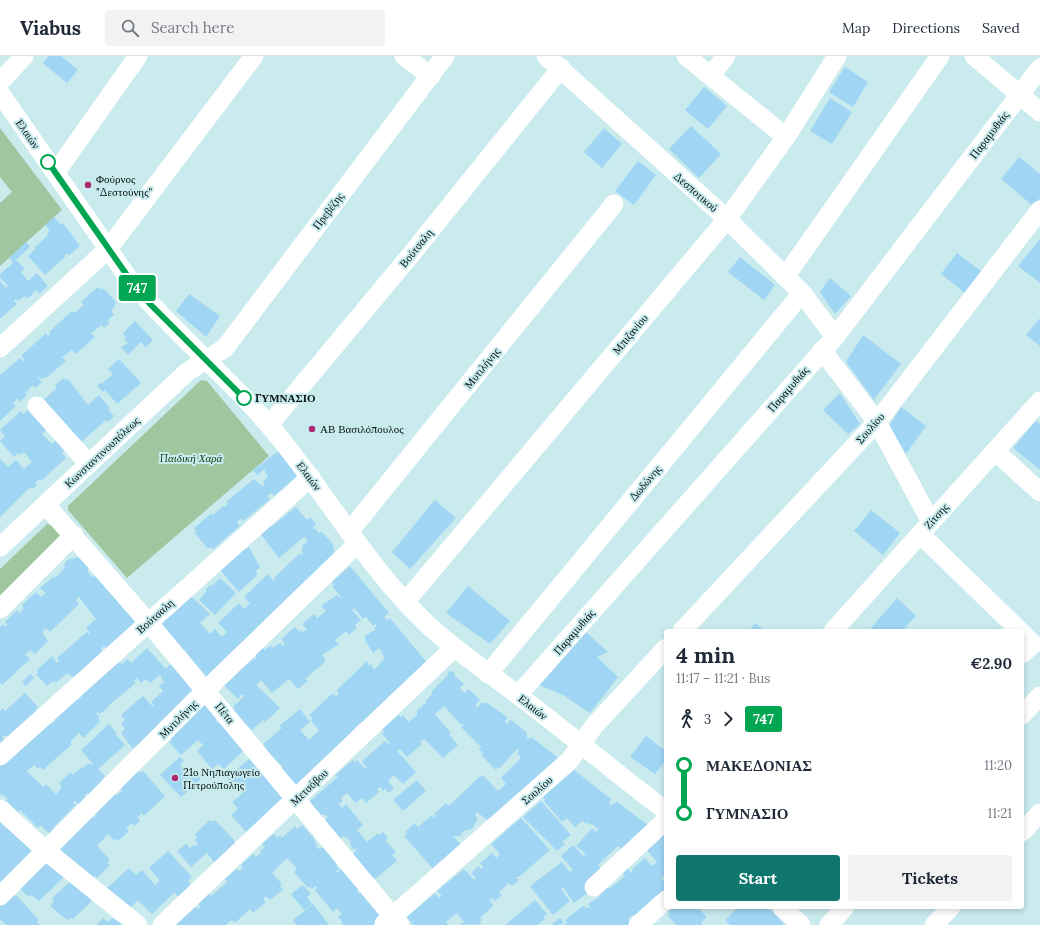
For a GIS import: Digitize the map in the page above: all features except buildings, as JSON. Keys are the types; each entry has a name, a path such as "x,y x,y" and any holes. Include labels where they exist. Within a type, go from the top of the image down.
{"street":[{"path":"0,82 24,56"},
{"path":"56,172 138,56"},
{"path":"0,348 108,249 254,56"},
{"path":"404,56 431,76"},
{"name":"Πρεβέζης","path":"205,360 225,348 445,56"},
{"name":"Δεσποτικού","path":"546,56 727,219 802,293 829,344 877,422 925,528 1018,629"},
{"path":"686,56 786,137"},
{"path":"711,75 726,56"},
{"name":"Μπιζανίου","path":"406,601 727,219 786,137 837,56"},
{"path":"785,277 940,56"},
{"path":"974,56 1020,93 1040,112"},
{"name":"Βούτσαλη","path":"269,425 409,257 561,68"},
{"name":"Παραμυθιάς","path":"518,695 829,344 1040,68"},
{"name":"Ελαιών","path":"0,93 108,249 151,305 269,425 319,482 354,538 426,623 454,648 518,695 581,746 664,809"},
{"name":"Μυτιλήνης","path":"0,896 206,690 354,538 614,204"},
{"name":"Σουλίου","path":"684,629 877,422 1040,210"},
{"name":"Δωδώνης","path":"488,674 802,293"},
{"name":"Κωνσταντινουπόλεως","path":"0,547 187,372 205,360"},
{"name":"Ζίτσης","path":"843,627 925,528 1040,401"},
{"path":"37,406 89,464"},
{"path":"995,451 1040,492"},
{"name":"Βούτσαλη","path":"0,756 148,622 319,482"},
{"name":"Πέτα","path":"46,505 206,690 392,922"},
{"path":"0,608 74,536"},
{"name":"Δεσποτικού","path":"1024,635 1033,644 1024,652"},
{"name":"Μετσόβου","path":"162,925 454,648"},
{"name":"Σουλίου","path":"392,922 570,760 594,726 664,650"},
{"path":"1024,713 1040,696"},
{"path":"0,809 46,851 138,925"},
{"path":"1024,830 1040,813"},
{"path":"594,887 664,822"},
{"path":"638,925 664,902"},
{"path":"784,909 800,924"},
{"path":"829,925 843,909"},
{"path":"934,925 949,909"}],"green space":[{"path":"0,128 62,210 0,266 0,203 12,192 0,177"},
{"name":"Παιδική Χαρά","path":"201,380 207,381 269,456 127,578 68,510 68,506"},
{"path":"47,524 52,526 71,547 0,618 0,569"}],"bus line":[{"name":"747","path":"48,162 108,249 151,305 244,398"}],"place":[{"name":"Φούρνος \"Δεστούνης\"","path":"88,185"},
{"name":"ΓΥΜΝΑΣΙΟ","path":"244,398"},
{"name":"ΑΒ Βασιλόπουλος","path":"312,429"},
{"name":"21ο Νηπιαγωγείο Πετρούπολης","path":"175,778"}]}
